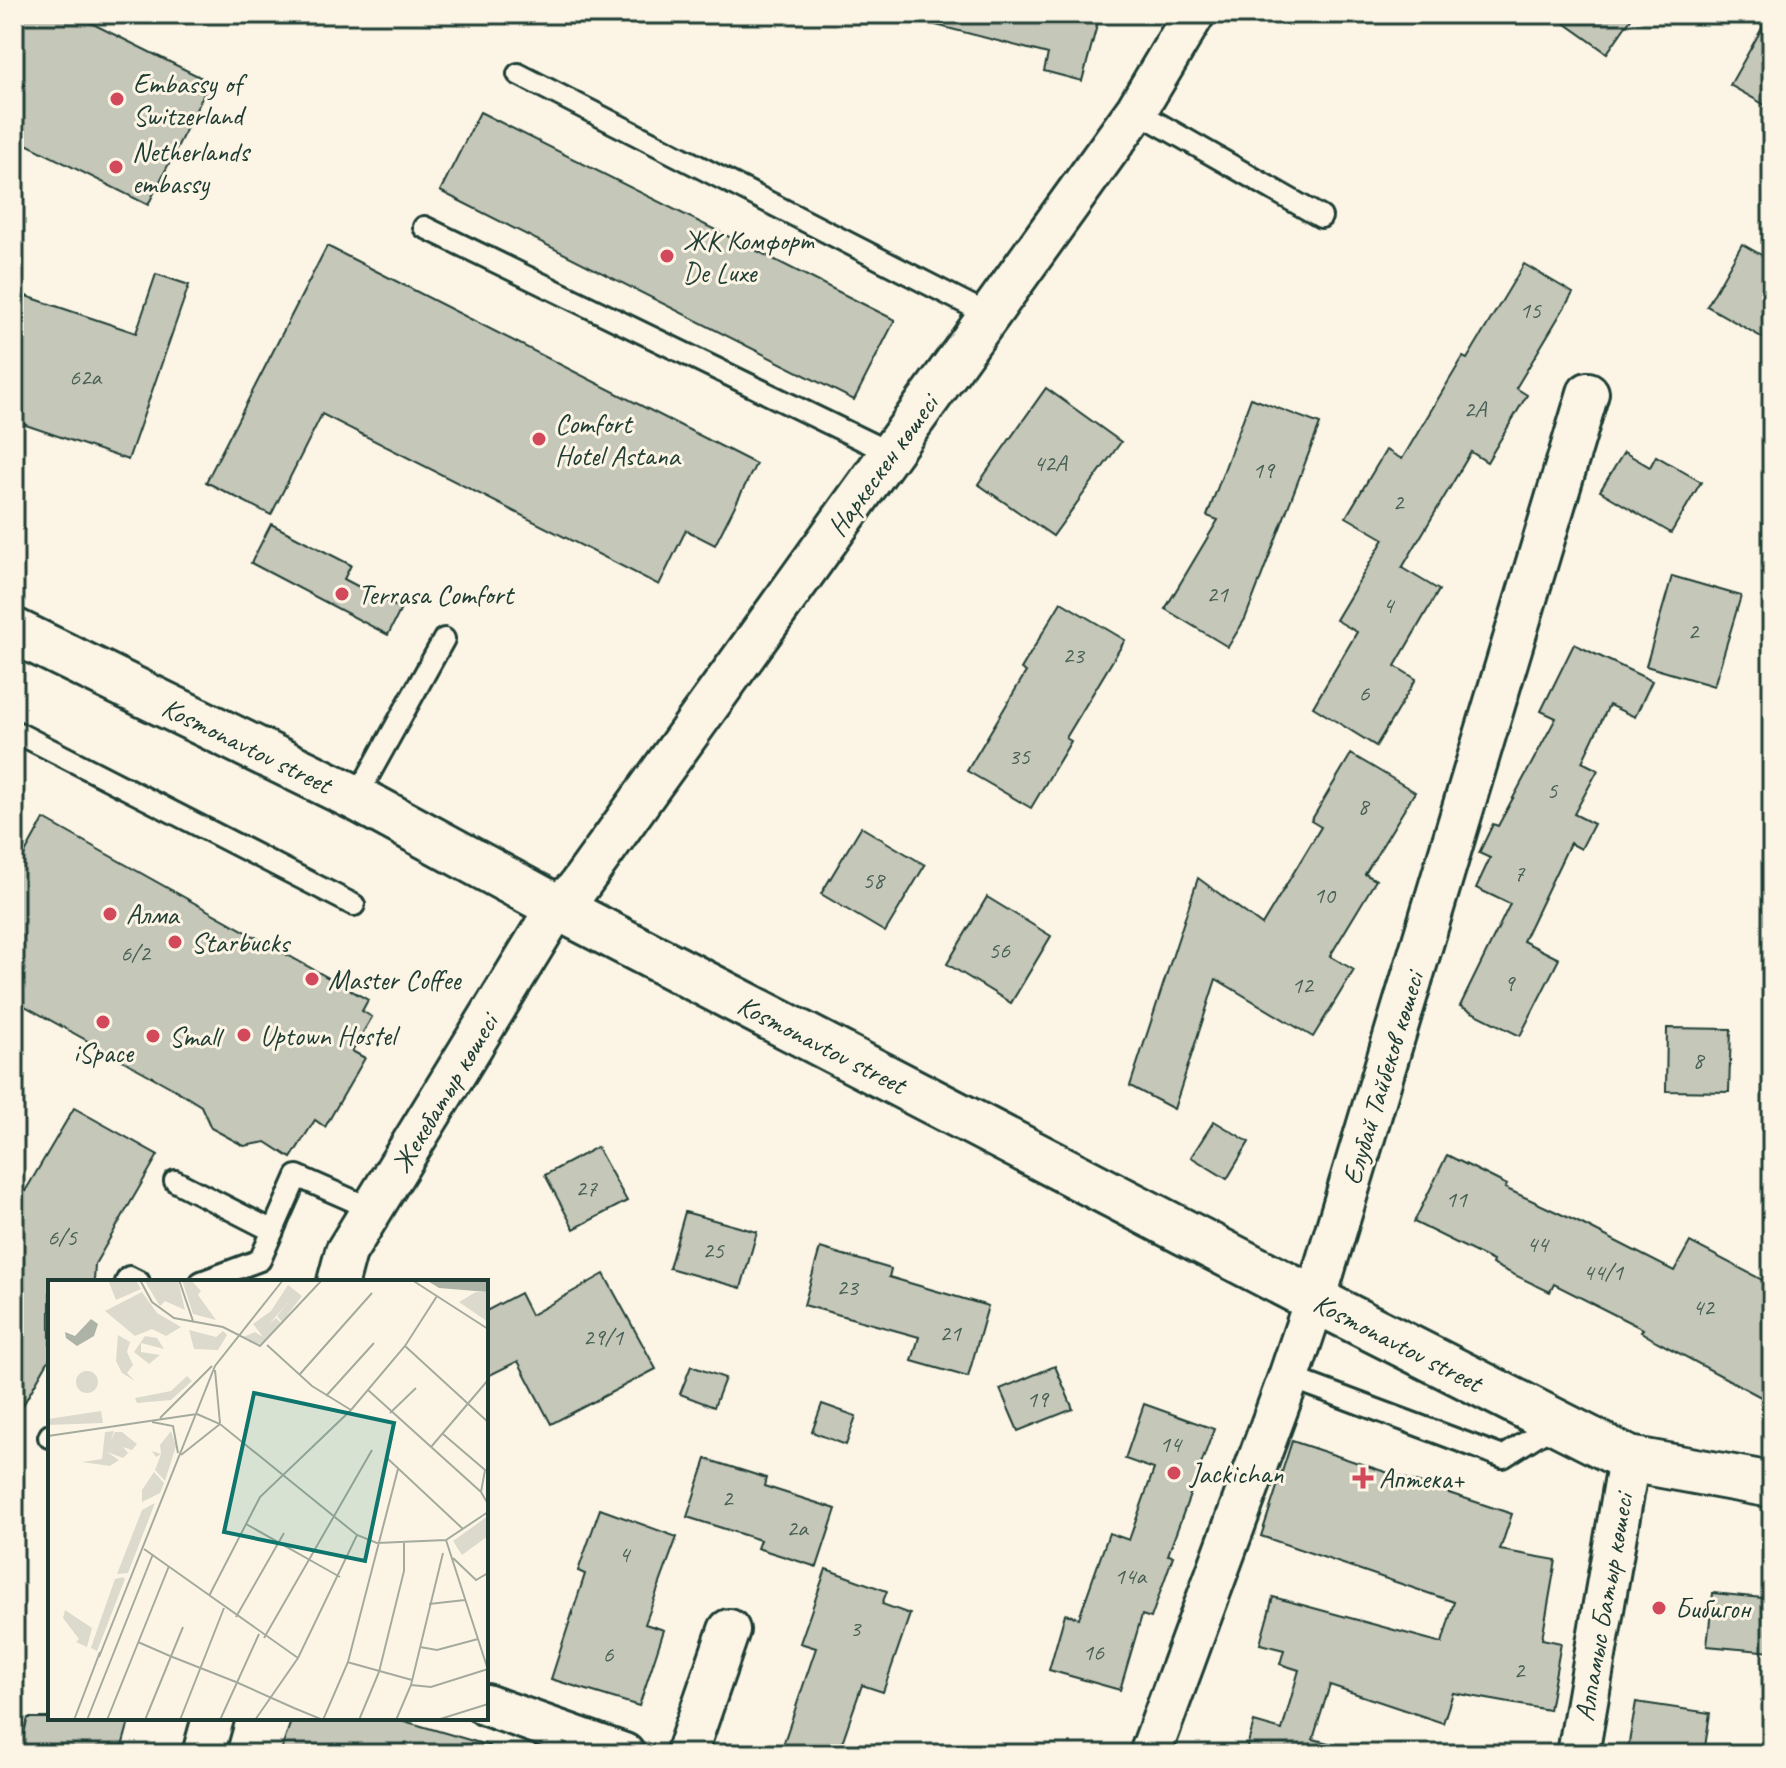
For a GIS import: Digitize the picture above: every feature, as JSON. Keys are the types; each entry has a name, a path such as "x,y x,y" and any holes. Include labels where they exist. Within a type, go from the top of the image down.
{"street":[{"name":"Наркескен көшесі","path":"557,907 576,890 1136,111 1194,14"},
{"name":"Елубай Тайбеков көшесі","path":"1150,1754 1315,1300 1588,393"},
{"name":"Kosmonavtov street","path":"14,631 356,798 557,907 1629,1459"},
{"name":"Жекебатыр көшесі","path":"339,1280 346,1252 557,907"},
{"path":"1629,1459 1772,1485"},
{"name":"Алпамыс Батыр көшесі","path":"1578,1754 1629,1459"},
{"path":"686,1754 729,1630"},
{"path":"488,1706 624,1754"},
{"path":"203,1754 212,1720"}],"lane":[{"path":"518,74 989,315"},
{"path":"1136,111 1321,217"},
{"path":"424,227 890,453"},
{"path":"356,798 444,639"},
{"path":"14,731 354,905"},
{"path":"206,1280 260,1260 297,1176 372,1209"},
{"path":"175,1181 273,1231"},
{"path":"1289,1377 1503,1457 1557,1423"}],"building":[{"path":"14,14 73,14 210,82 148,205 14,138"},
{"path":"933,14 1100,14 1082,81 1044,71 1048,54 932,24"},
{"path":"1552,14 1634,14 1607,53"},
{"path":"1772,14 1772,109 1730,85"},
{"name":"ЖК Комфорт De Luxe","path":"480,112 895,320 854,400 440,191"},
{"path":"1742,244 1772,261 1772,343 1707,306"},
{"name":"Comfort Hotel Astana","path":"327,246 756,464 715,545 686,530 659,585 322,414 271,515 206,482"},
{"path":"1524,264 1573,293 1516,388 1527,395 1487,462 1471,452 1402,568 1439,590 1395,666 1416,679 1376,746 1313,707 1357,632 1336,620 1384,539 1346,517 1386,450 1402,459"},
{"path":"156,274 189,285 128,460 14,421 14,292 136,333"},
{"path":"1046,388 1121,442 1053,536 978,484"},
{"path":"1251,398 1320,424 1245,619 1228,647 1165,609 1218,520 1207,516"},
{"path":"1624,452 1650,467 1656,456 1701,482 1671,533 1600,491"},
{"name":"Terrasa Comfort","path":"271,524 351,565 344,579 401,609 388,635 251,563"},
{"path":"1672,576 1741,596 1714,686 1646,666"},
{"path":"1061,602 1125,640 1066,738 1071,741 1031,808 967,771 1026,672 1021,669"},
{"path":"1574,644 1652,681 1635,717 1609,705 1582,762 1598,770 1574,814 1594,824 1581,849 1570,843 1523,941 1559,959 1520,1036 1460,1006 1510,904 1476,888 1490,858 1479,853 1493,824 1498,826 1556,718 1541,711"},
{"path":"1351,754 1415,792 1365,874 1376,880 1330,956 1354,970 1313,1037 1216,979 1174,1109 1130,1086 1198,878 1262,925 1321,827 1311,821"},
{"path":"44,819 368,1000 362,1011 372,1017 352,1051 365,1058 325,1127 315,1120 291,1158 266,1142 244,1146 211,1128 201,1106 14,1000 14,873"},
{"path":"861,827 925,865 885,932 821,894"},
{"path":"987,897 1051,936 1011,1003 947,964"},
{"path":"1667,1028 1731,1029 1729,1092 1666,1091"},
{"path":"74,1108 158,1155 95,1264 94,1280 48,1280 48,1362 14,1421 14,1210"},
{"path":"1214,1121 1249,1142 1227,1179 1191,1157"},
{"path":"597,1147 627,1201 574,1229 545,1175"},
{"path":"1447,1155 1507,1185 1505,1188 1674,1271 1690,1242 1772,1285 1772,1403 1656,1341 1641,1332 1643,1329 1554,1284 1550,1292 1414,1222"},
{"path":"685,1212 757,1232 741,1288 669,1268"},
{"path":"820,1248 891,1269 889,1277 988,1306 968,1377 912,1361 919,1337 804,1305"},
{"path":"604,1274 656,1369 551,1424 518,1361 488,1376 488,1310 520,1293 531,1315"},
{"path":"691,1366 725,1378 714,1407 680,1394"},
{"path":"1055,1366 1073,1409 1018,1431 1000,1389"},
{"path":"822,1404 856,1416 846,1445 812,1432"},
{"path":"1144,1404 1214,1429 1168,1555 1173,1556 1151,1618 1142,1615 1120,1690 1049,1670 1065,1614 1079,1618 1109,1533 1129,1540 1154,1469 1125,1459"},
{"path":"1292,1441 1512,1514 1500,1550 1556,1560 1542,1639 1561,1643 1549,1710 1453,1693 1443,1723 1330,1685 1313,1739 1336,1745 1334,1754 1245,1754 1254,1722 1282,1730 1299,1670 1280,1664 1284,1650 1260,1644 1273,1597 1442,1643 1454,1602 1261,1536"},
{"path":"706,1459 766,1478 764,1486 836,1509 817,1567 757,1548 760,1540 687,1517"},
{"path":"600,1509 677,1537 645,1624 664,1630 639,1706 551,1679 585,1574 578,1571"},
{"path":"826,1569 887,1591 882,1604 910,1614 883,1692 862,1685 838,1754 780,1754 816,1648 800,1643"},
{"path":"1713,1593 1772,1599 1772,1652 1707,1646"},
{"path":"1636,1702 1710,1713 1704,1754 1627,1754"},
{"path":"28,1718 129,1720 120,1754 18,1754"},
{"path":"291,1720 401,1720 490,1746 489,1754 280,1754"}],"place":[{"name":"Embassy of Switzerland","path":"117,99"},
{"name":"Netherlands embassy","path":"116,167"},
{"name":"ЖК Комфорт De Luxe","path":"667,256"},
{"name":"Comfort Hotel Astana","path":"539,439"},
{"name":"Terrasa Comfort","path":"342,594"},
{"name":"Алма","path":"110,914"},
{"name":"Starbucks","path":"175,942"},
{"name":"Master Coffee","path":"312,979"},
{"name":"iSpace","path":"103,1022"},
{"name":"Uptown Hostel","path":"244,1035"},
{"name":"Small","path":"153,1036"},
{"name":"Jackichan","path":"1174,1473"},
{"name":"Аптека+","path":"1363,1478"},
{"name":"Бибигон","path":"1659,1608"}]}
